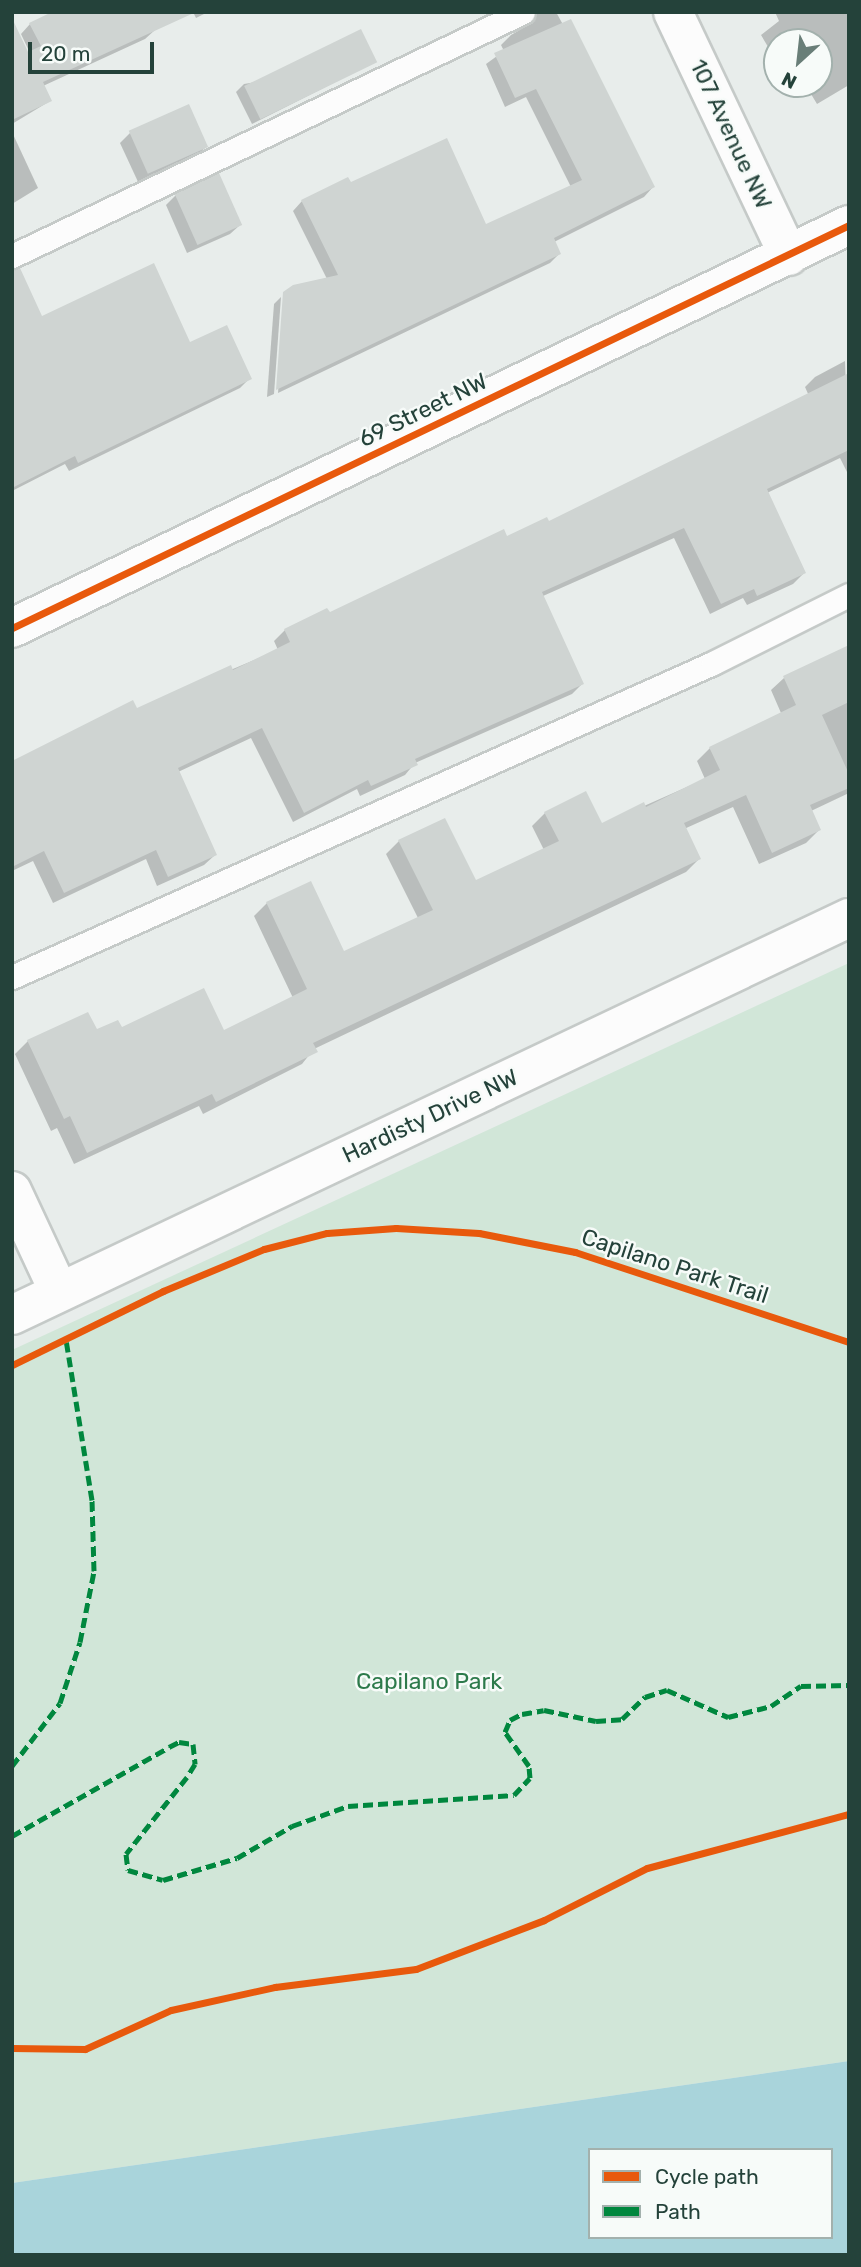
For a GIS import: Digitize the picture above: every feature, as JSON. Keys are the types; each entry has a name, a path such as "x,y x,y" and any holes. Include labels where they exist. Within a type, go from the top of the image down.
{"street":[{"name":"107 Avenue NW","path":"673,12 789,256"},
{"name":"69 Street NW","path":"12,628 849,225"},
{"name":"Hardisty Drive NW","path":"12,1315 849,918"},
{"path":"12,1191 59,1293"}],"lane":[{"path":"12,256 523,12"},
{"path":"12,977 713,663 849,595"}],"green space":[{"name":"Capilano Park","path":"849,963 849,2061 12,2183 12,1350"}],"water":[{"path":"849,2061 849,2255 12,2255 12,2183"}],"building":[{"path":"52,12 196,12 43,82 52,101 12,120 12,18 28,52 41,46 29,23"},
{"path":"571,19 655,187 554,238 561,254 276,390 283,292 293,285 338,275 301,200 348,177 351,182 447,138 486,224 582,180 536,89 515,98 494,53"},
{"path":"361,29 377,62 260,119 244,86"},
{"path":"189,104 208,147 148,174 129,131"},
{"path":"219,173 242,225 197,245 174,193"},
{"path":"154,263 190,342 227,325 252,379 78,463 75,456 12,488 12,270 20,268 42,316"},
{"path":"849,373 849,450 767,489 806,573 757,596 754,589 721,604 684,528 542,592 584,684 415,759 418,765 371,786 368,780 304,813 262,728 178,768 217,855 168,877 156,850 64,893 44,851 12,867 12,761 133,700 137,708 231,665 233,670 290,642 284,629 327,608 330,612 504,529 507,536 547,517 549,521"},
{"path":"849,645 849,702 822,715 849,774 849,788 810,805 821,830 772,853 746,795 684,823 701,859 313,1043 318,1052 216,1102 212,1094 87,1153 70,1116 64,1119 27,1040 88,1012 97,1029 118,1020 122,1027 204,988 224,1030 307,989 266,902 311,881 344,951 433,910 398,840 445,818 476,880 559,841 544,812 586,791 602,823 644,802 646,807 720,770 709,747 796,705 783,676"}],"marked path":[{"path":"12,1766 60,1703 80,1642 94,1571 92,1500 66,1340"},
{"path":"12,1836 169,1747 179,1742 193,1744 195,1764 126,1854 128,1870 163,1880 237,1858 292,1826 348,1806 514,1795 530,1778 529,1766 505,1732 510,1720 522,1714 544,1710 596,1721 622,1719 645,1697 667,1690 728,1717 771,1706 801,1686 849,1685"}],"cycle path":[{"path":"12,628 849,225"},
{"name":"Capilano Park Trail","path":"12,1365 163,1291 264,1249 327,1233 396,1228 479,1233 575,1252 849,1342"},
{"path":"12,2048 85,2049 171,2010 275,1987 416,1969 544,1920 647,1868 849,1814"}]}
